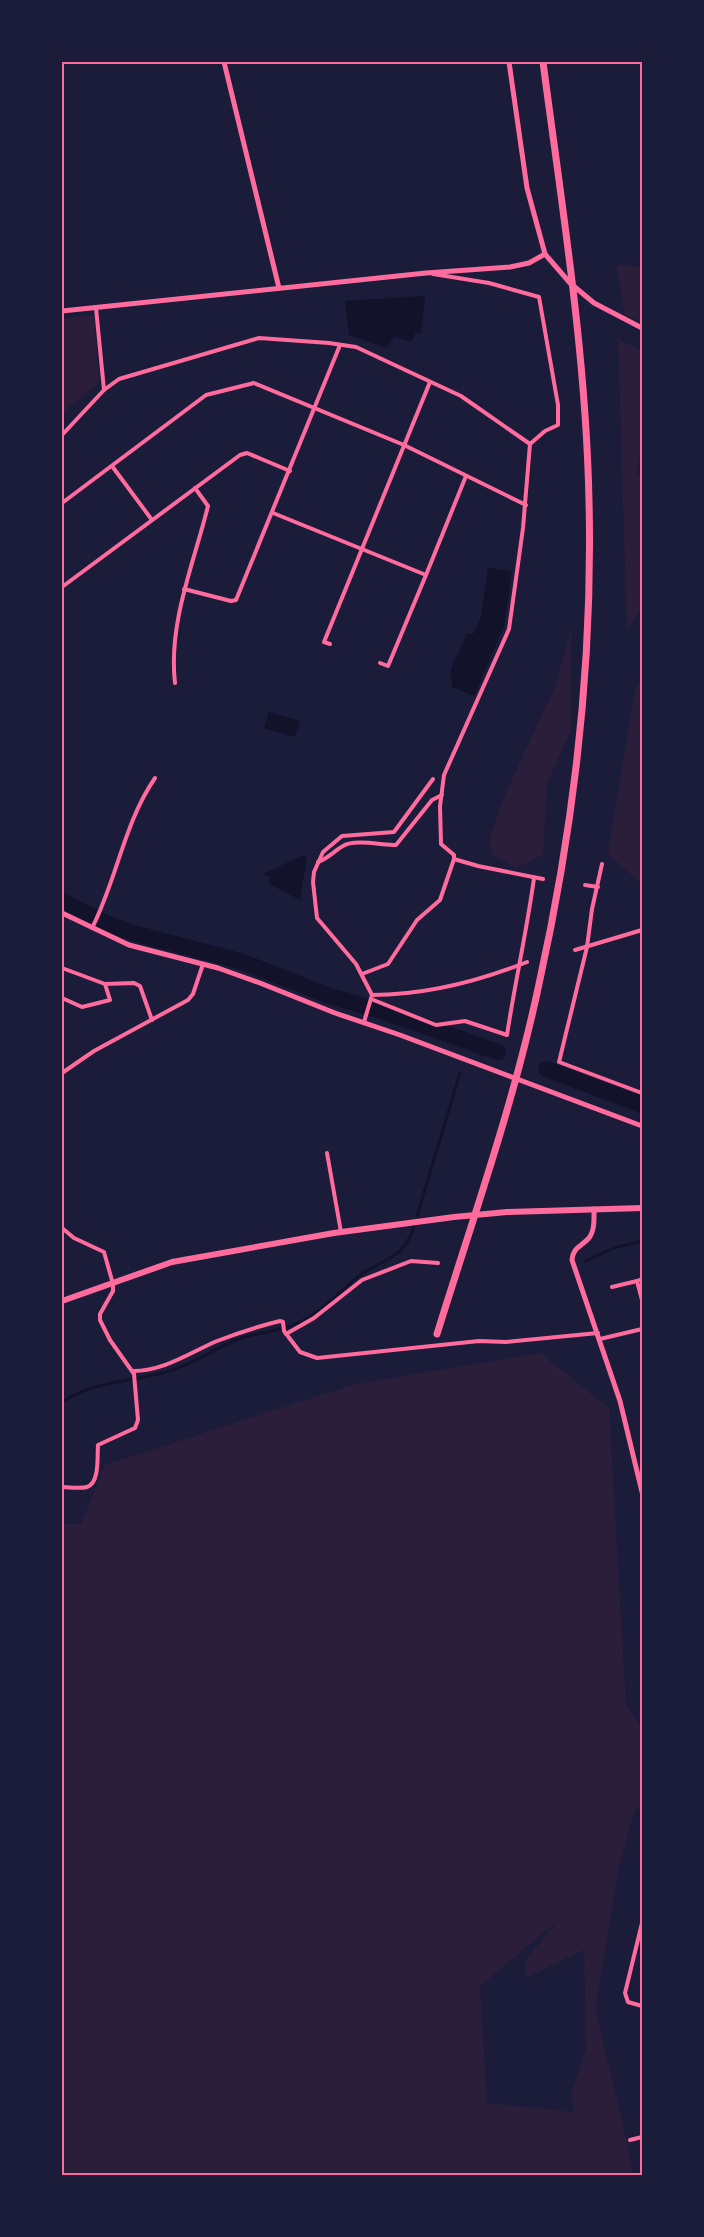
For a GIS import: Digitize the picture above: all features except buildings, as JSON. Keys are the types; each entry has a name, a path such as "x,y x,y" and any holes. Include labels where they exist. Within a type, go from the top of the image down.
{"highway":[{"path":"437,1334 515,1079 539,986 557,891 580,729 587,638 589,502 586,423 580,348 543,62"}],"main road":[{"path":"62,1300 172,1262 341,1232 507,1212 642,1208"}],"street":[{"path":"224,62 279,288"},
{"path":"509,62 526,188 545,254 570,283 594,303 642,328"},
{"path":"62,311 426,273 510,267 529,263 545,254"},
{"path":"362,974 388,964 417,920 440,900 454,859 454,855 441,844 440,806 444,775 509,628 526,505 530,444 545,431 558,425 558,405 539,297 489,283 426,273"},
{"path":"96,308 104,390"},
{"path":"62,435 104,390 118,379 259,338 356,347 461,396 530,444"},
{"path":"184,589 231,601 236,600 340,345"},
{"path":"330,645 324,642 430,382"},
{"path":"62,503 206,395 254,383 404,445 526,505"},
{"path":"62,587 240,455 247,453 290,471"},
{"path":"111,466 152,520"},
{"path":"380,663 388,666 466,476"},
{"path":"175,683 173,658 184,589 208,506 195,488"},
{"path":"273,513 426,575"},
{"path":"93,925 133,816 155,778"},
{"path":"365,1019 371,998 362,974 317,918 312,892 314,872 323,852 342,836 394,832 433,779"},
{"path":"318,862 326,859 345,844 396,845 432,800 442,795"},
{"path":"454,859 478,867 543,879"},
{"path":"602,864 592,909 588,946 559,1062 642,1093"},
{"path":"371,998 436,1025 465,1021 507,1035 517,966 527,925 534,878"},
{"path":"585,885 598,887"},
{"path":"62,913 93,925 129,945 203,964 260,983 335,1013 365,1019 515,1079 642,1126"},
{"path":"575,950 642,930"},
{"path":"371,998 426,992 505,971 527,962"},
{"path":"62,1073 94,1051 188,1000 193,994 203,964"},
{"path":"62,968 105,984 134,983 140,986 152,1020"},
{"path":"62,998 82,1007 110,1000 105,984"},
{"path":"327,1153 341,1232"},
{"path":"594,1209 592,1232 589,1238 574,1249 572,1260 623,1410 642,1492"},
{"path":"62,1228 74,1238 104,1252 113,1291 100,1314 100,1320 110,1340 134,1372 138,1420 135,1428 98,1445 96,1476 89,1486 62,1487"},
{"path":"285,1333 314,1318 362,1280 411,1262 438,1263"},
{"path":"612,1287 642,1279"},
{"path":"637,1281 642,1300"},
{"path":"134,1372 156,1369 245,1330 283,1322 285,1333 300,1352 317,1358 479,1341 506,1342 599,1336 642,1329"},
{"path":"642,1923 625,1993 628,2002 642,2006"},
{"path":"630,2140 642,2137"}],"shaded area":[{"path":"616,265 642,267 642,322 625,315"},
{"path":"425,296 421,333 415,333 414,339 409,342 394,336 387,348 349,335 345,301"},
{"path":"94,315 99,383 62,413 62,319"},
{"path":"618,339 642,351 642,448 637,475 642,474 642,605 627,633"},
{"path":"488,568 512,571 504,626 474,696 452,687 451,669 467,633 473,634 481,617"},
{"path":"571,631 571,729 547,784 543,855 517,868 492,855 489,840 502,801 555,686"},
{"path":"642,679 642,825 640,838 642,842 642,884 608,854 635,690"},
{"path":"269,712 300,721 295,737 264,728"},
{"path":"304,855 307,857 300,900 268,883 270,878 263,874"},
{"path":"540,1353 609,1408 626,1705 642,1729 642,1804 634,1812 618,1870 595,2008 633,2175 62,2175 62,1524 81,1524 105,1465 352,1385","holes":["560,1919 526,1959 526,1978 584,1950 586,2049 571,2095 574,2112 487,2103 480,1986"]}],"waterway":[{"path":"62,901 106,923 133,933 240,961 330,996 378,1010 498,1052"},
{"path":"481,1055 488,1049"},
{"path":"546,1069 642,1105"},
{"path":"417,1216 460,1073"},
{"path":"62,1402 98,1386 172,1370 236,1340 298,1323 320,1310 359,1276 399,1252 405,1246 414,1226"},
{"path":"586,1261 614,1248 642,1241"}]}
